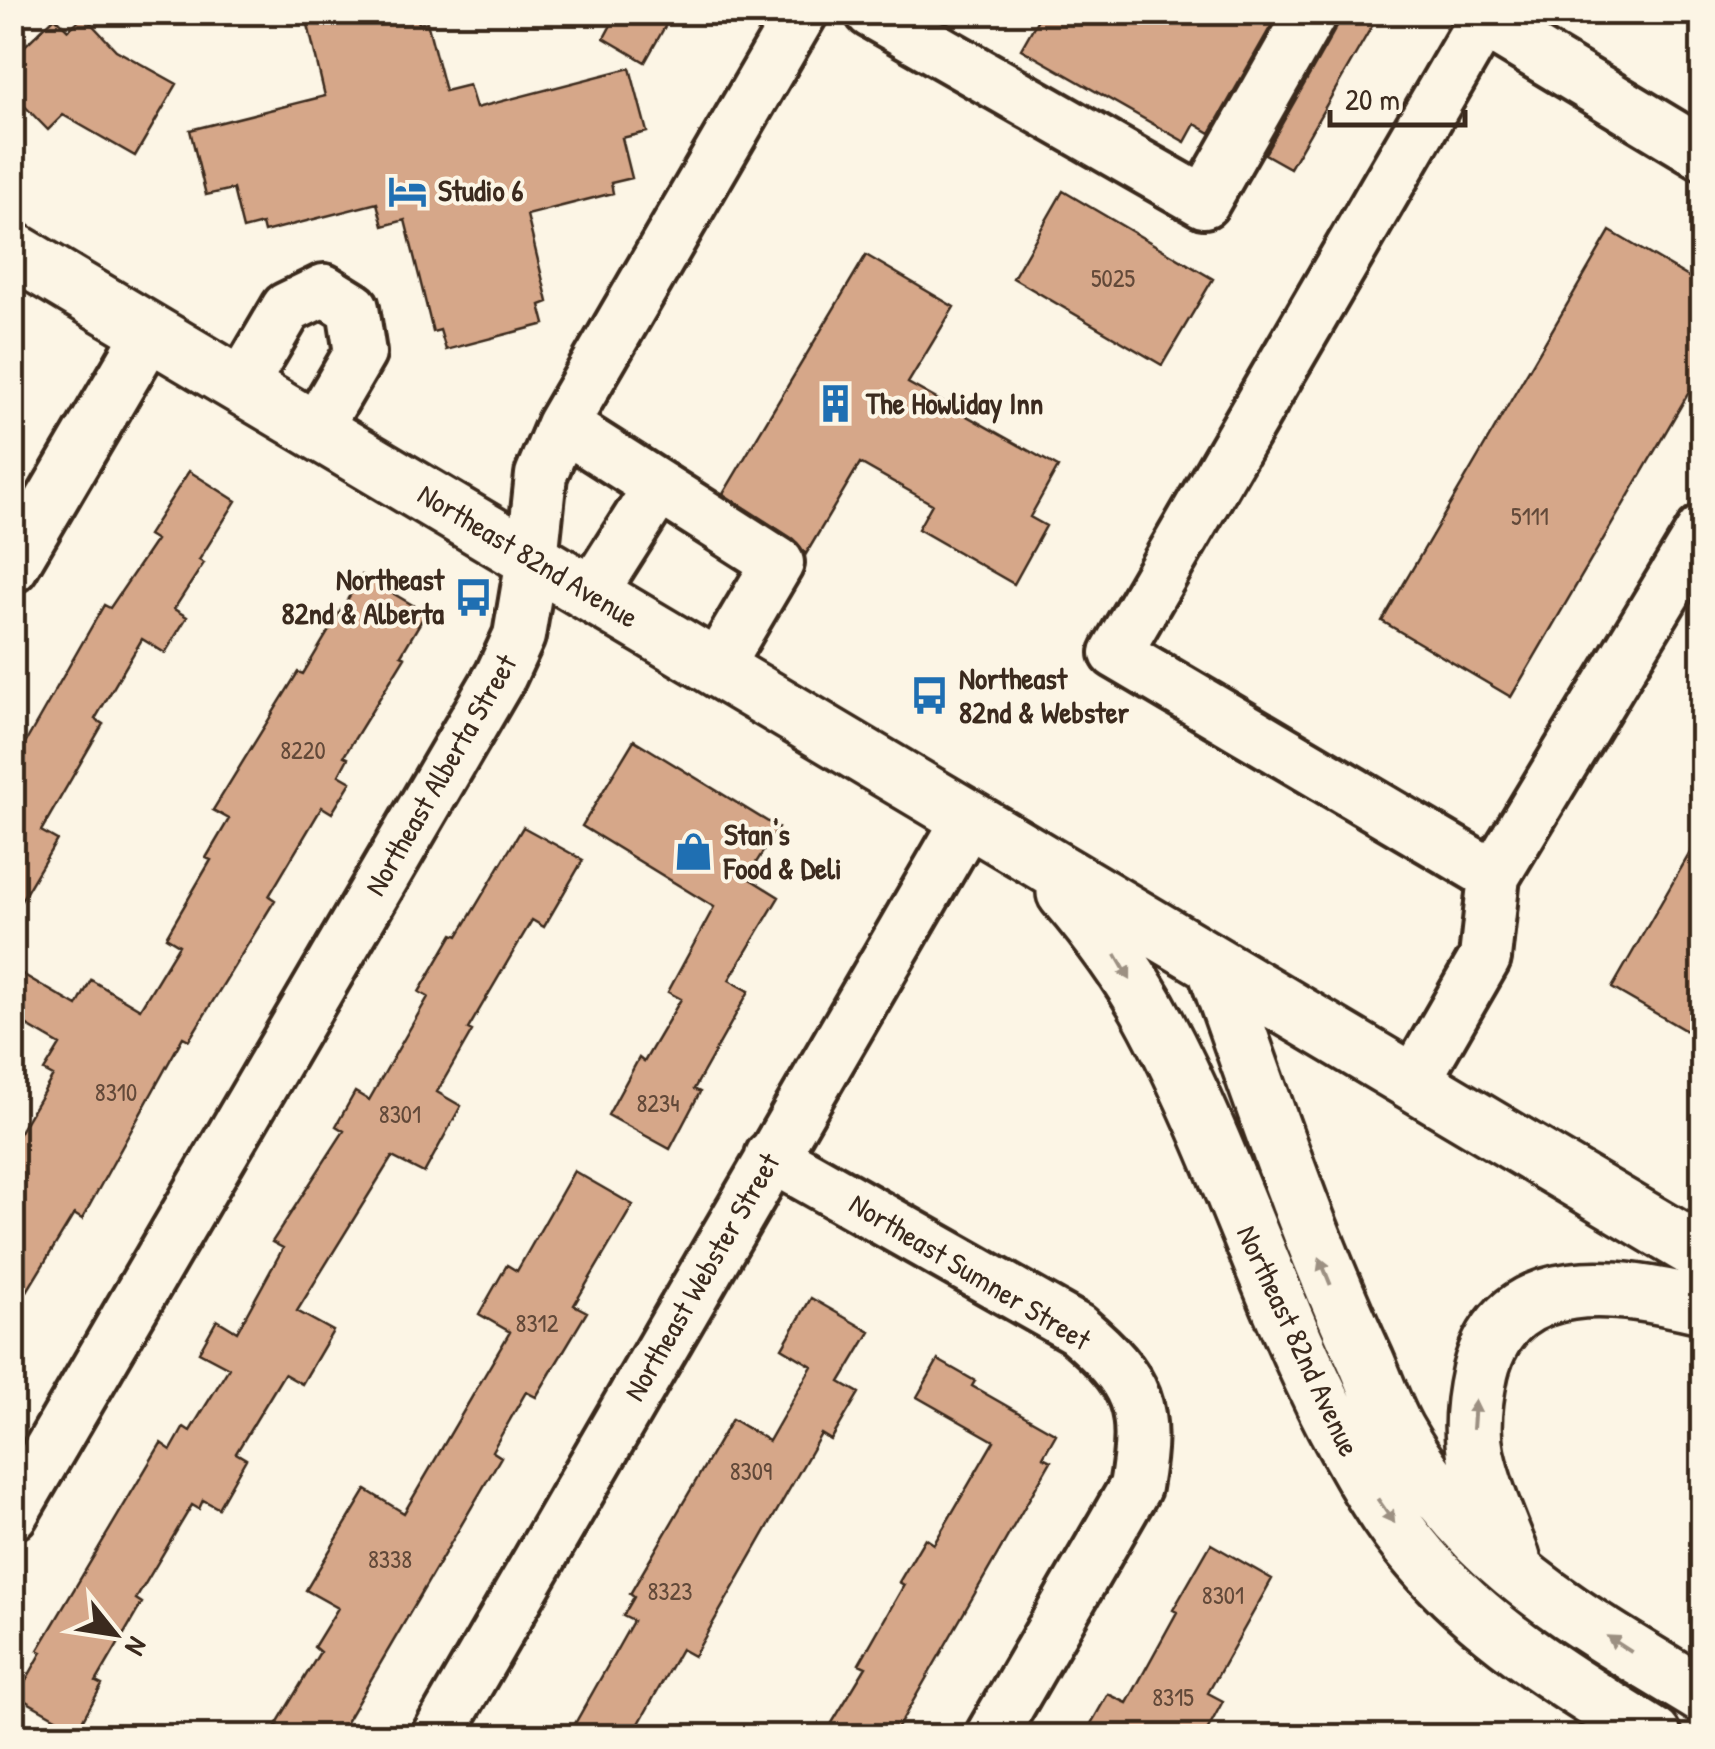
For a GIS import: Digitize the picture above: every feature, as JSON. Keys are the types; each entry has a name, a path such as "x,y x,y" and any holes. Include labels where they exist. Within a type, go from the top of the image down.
{"main road":[{"name":"Northeast 82nd Avenue","path":"12,250 1702,1254"},
{"name":"Northeast 82nd Avenue","path":"1042,863 1114,952 1157,1024 1302,1362 1362,1477 1418,1556 1475,1616 1538,1664 1653,1736"},
{"name":"Northeast 82nd Avenue","path":"1214,964 1308,1230 1396,1431 1440,1495 1519,1575 1702,1695"},
{"path":"1519,1575 1476,1456 1472,1425 1483,1362 1495,1336 1513,1316 1539,1298 1570,1290 1620,1289 1702,1305"}],"street":[{"name":"Northeast Alberta Street","path":"12,1514 501,674 519,636 541,475 562,425 802,12"},
{"path":"871,12 1204,202 1312,12"},
{"path":"1494,876 1116,653 1483,20 1702,153"},
{"path":"241,386 287,308 324,290 353,308 360,353 315,430"},
{"path":"12,567 150,332"},
{"path":"562,425 778,564 716,668"},
{"path":"591,594 659,487"},
{"path":"1414,1083 1485,958 1494,876 1702,531"},
{"name":"Northeast Webster Street","path":"437,1736 969,818"},
{"name":"Northeast Sumner Street","path":"771,1156 1078,1328 1126,1376 1139,1410 1143,1442 1134,1487 992,1736"}],"building":[{"name":"Studio 6","path":"305,12 416,12 419,24 427,22 445,91 469,85 476,108 630,68 647,132 622,138 632,178 611,183 613,193 527,215 548,302 540,305 545,324 446,350 440,330 433,332 405,220 383,226 377,203 264,232 262,224 243,229 233,189 206,195 190,130 325,96"},
{"path":"618,12 673,12 645,62 604,38"},
{"path":"1042,12 1279,12 1210,133 1195,124 1185,142 1021,49"},
{"path":"1341,12 1380,12 1290,168 1265,154 1337,26"},
{"path":"84,16 116,50 177,84 135,156 63,115 48,130 12,93 12,58 55,17 68,30"},
{"path":"1063,191 1213,279 1162,365 1013,278"},
{"path":"1610,231 1702,285 1702,370 1511,697 1382,621"},
{"path":"866,255 954,307 908,383 1058,467 1030,517 1046,526 1014,584 918,529 932,504 860,463 806,554 793,539 723,494"},
{"path":"189,471 236,501 199,560 204,563 174,609 187,617 165,653 142,639 95,719 103,724 41,831 57,840 12,916 12,766 104,605 110,608 156,540 148,535"},
{"path":"362,575 426,613 401,655 405,657 344,756 348,758 339,775 351,782 332,813 322,807 269,896 275,900 189,1040 183,1037 82,1219 74,1214 12,1316 12,1145 53,1076 44,1071 60,1045 12,1017 12,968 77,1006 91,980 140,1009 179,945 166,937 211,860 206,858 229,819 213,810 298,672 303,674"},
{"path":"634,740 778,828 747,877 779,897 729,980 749,991 694,1089 700,1092 670,1149 608,1115 639,1058 644,1062 681,999 668,992 714,907 582,826"},
{"path":"523,827 583,860 544,927 532,920 468,1029 472,1031 437,1092 461,1106 424,1173 392,1157 297,1311 333,1331 302,1384 284,1374 236,1453 246,1459 218,1508 203,1500 199,1509 192,1505 136,1599 142,1603 96,1682 102,1685 77,1730 17,1696 42,1652 38,1650 161,1443 171,1450 184,1427 190,1431 229,1368 199,1352 217,1320 237,1332 283,1248 272,1242 344,1131 336,1126 355,1092 369,1100 428,997 419,992 453,934 458,936"},
{"path":"1702,832 1702,1040 1612,988"},
{"path":"574,1171 633,1205 574,1305 587,1312 536,1397 526,1392 492,1451 501,1457 338,1736 296,1736 276,1725 320,1652 314,1647 338,1608 306,1590 366,1490 404,1513 510,1332 479,1314 507,1265 517,1271"},
{"path":"811,1298 870,1332 840,1382 859,1393 831,1440 821,1434 694,1656 681,1649 632,1736 568,1736 633,1621 623,1616 634,1597 630,1594 732,1419 769,1441 812,1366 782,1348"},
{"path":"938,1360 975,1381 972,1386 1056,1434 1043,1457 1051,1461 893,1736 824,1736 866,1667 859,1664 904,1585 899,1582 925,1538 934,1544 994,1441 917,1397"},
{"path":"1211,1544 1272,1579 1208,1693 1223,1701 1204,1736 1084,1736 1108,1694 1127,1703"}],"place":[{"name":"Studio 6","path":"408,191"},
{"name":"The Howliday Inn","path":"836,404"},
{"name":"Northeast 82nd & Alberta","path":"474,597"},
{"name":"Northeast 82nd & Webster","path":"929,696"},
{"name":"Stan's Food & Deli","path":"694,852"}]}
